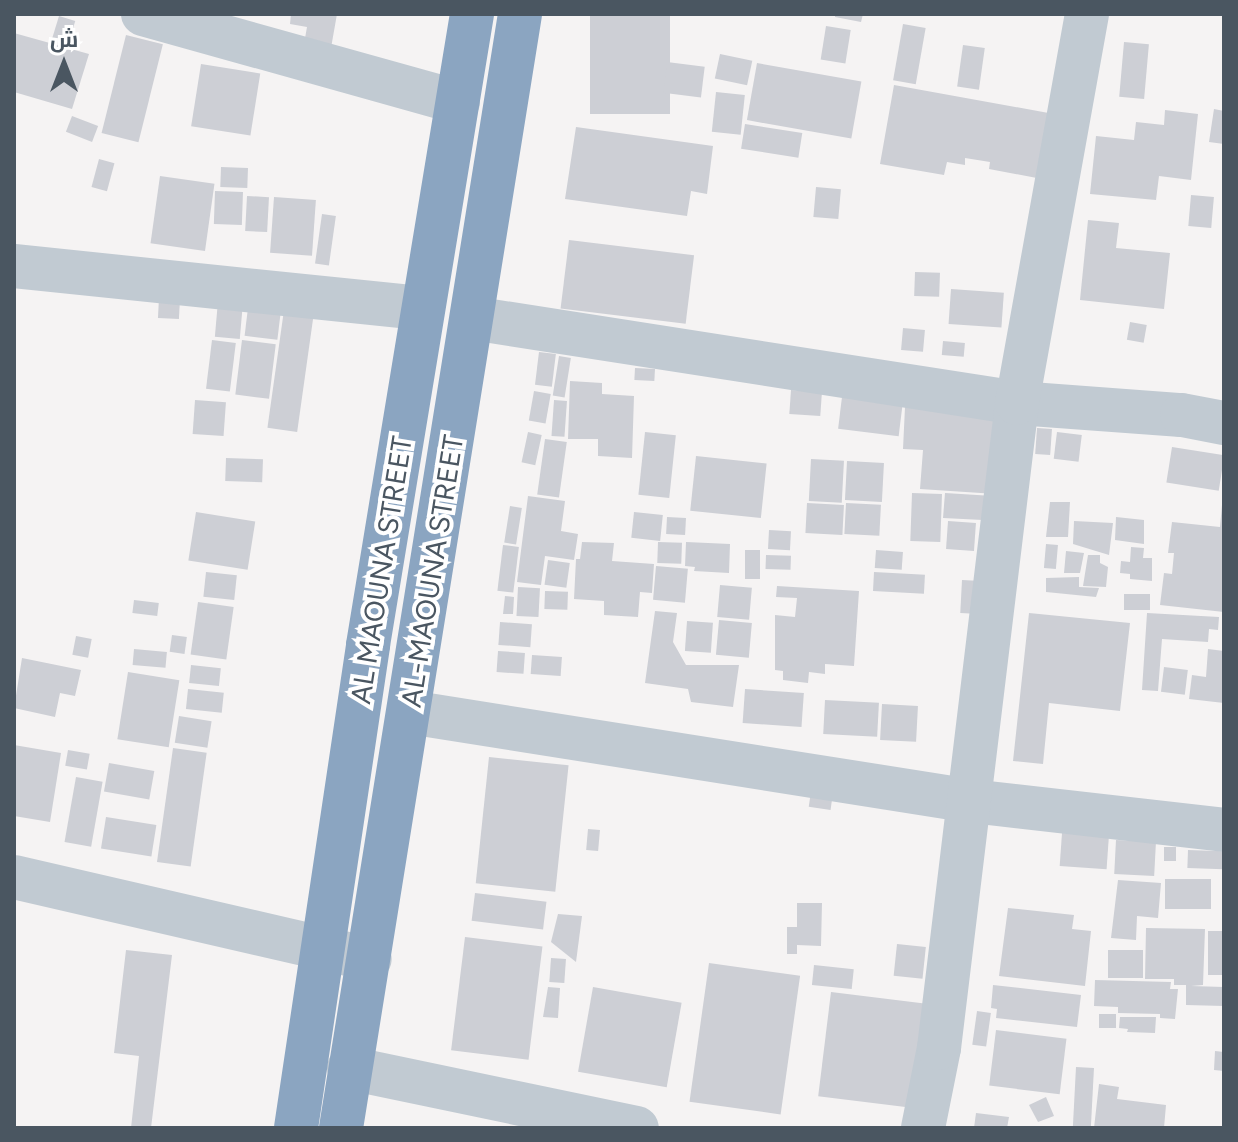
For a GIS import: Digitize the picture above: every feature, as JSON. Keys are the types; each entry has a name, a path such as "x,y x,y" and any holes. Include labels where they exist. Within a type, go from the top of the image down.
{"highway":[{"name":"AL MAOUNA STREET","path":"296,1128 368,645 472,14"},
{"name":"AL-MAOUNA STREET","path":"341,1128 520,14"}],"street":[{"path":"143,14 458,102"},
{"path":"923,1128 939,1048 1017,403 1087,14"},
{"path":"14,266 423,308"},
{"path":"472,318 1017,403 1182,415 1224,423"},
{"path":"409,712 971,801 1224,830"},
{"path":"14,877 370,959"},
{"path":"349,1068 637,1128"}],"building":[{"path":"291,14 337,14 331,48 304,44 307,27 290,24"},
{"path":"590,14 670,14 670,114 590,114"},
{"path":"835,14 863,14 861,22 835,17"},
{"path":"59,16 75,21 69,43 52,38"},
{"path":"903,24 926,28 916,84 893,80"},
{"path":"826,26 851,30 845,63 821,60"},
{"path":"14,33 89,54 72,109 14,92"},
{"path":"126,35 163,44 138,142 102,133"},
{"path":"1124,42 1149,44 1144,99 1119,97"},
{"path":"963,45 985,48 979,90 957,87"},
{"path":"720,54 752,61 747,85 715,78"},
{"path":"667,62 705,67 701,97 663,93"},
{"path":"757,63 861,81 851,139 747,120"},
{"path":"201,64 260,73 250,136 191,126"},
{"path":"894,85 1054,114 1042,179 989,169 990,162 965,158 965,165 947,162 944,175 880,164"},
{"path":"716,92 745,95 741,135 712,132"},
{"path":"1214,109 1224,111 1224,144 1209,142"},
{"path":"1165,110 1198,114 1191,180 1159,176 1156,200 1090,194 1096,136 1134,140 1136,122 1164,125"},
{"path":"72,116 98,126 92,142 66,132"},
{"path":"745,124 802,133 798,158 741,149"},
{"path":"576,127 713,146 707,194 691,191 687,216 565,199"},
{"path":"99,159 114,163 107,191 91,187"},
{"path":"221,167 248,168 247,188 220,187"},
{"path":"160,176 214,184 205,251 151,243"},
{"path":"816,187 841,189 838,219 813,217"},
{"path":"215,191 243,192 242,225 214,224"},
{"path":"1191,195 1214,197 1211,228 1188,226"},
{"path":"247,196 269,197 267,232 245,231"},
{"path":"274,197 316,200 312,256 270,253"},
{"path":"322,214 336,216 329,265 315,264"},
{"path":"1088,220 1119,223 1116,248 1170,253 1164,309 1080,300"},
{"path":"569,240 694,255 686,324 561,308"},
{"path":"915,272 940,273 939,297 914,296"},
{"path":"951,289 1004,293 1001,328 949,324"},
{"path":"159,298 180,299 179,319 158,318"},
{"path":"218,301 243,303 240,339 215,337"},
{"path":"248,308 281,312 277,340 245,336"},
{"path":"284,310 314,314 297,432 267,428"},
{"path":"1130,322 1147,325 1144,343 1127,340"},
{"path":"903,328 925,330 923,352 901,350"},
{"path":"212,340 236,343 230,392 206,389"},
{"path":"242,340 276,344 269,399 235,395"},
{"path":"943,341 965,343 964,357 942,355"},
{"path":"539,352 556,354 552,387 535,385"},
{"path":"559,356 571,358 565,397 553,396"},
{"path":"635,368 655,369 654,381 634,380"},
{"path":"570,381 602,383 602,394 634,396 632,458 598,456 598,439 568,439"},
{"path":"791,390 822,392 820,416 789,414"},
{"path":"534,391 551,394 546,423 529,421"},
{"path":"842,397 903,404 899,436 838,429"},
{"path":"195,400 226,402 224,436 193,434"},
{"path":"554,400 567,401 564,437 551,436"},
{"path":"905,407 1007,422 996,494 920,489 923,450 903,449"},
{"path":"1037,428 1052,429 1050,455 1035,454"},
{"path":"528,432 542,435 535,465 522,462"},
{"path":"645,432 676,435 669,498 638,495"},
{"path":"1057,432 1082,435 1079,462 1054,459"},
{"path":"545,439 567,442 559,498 537,494"},
{"path":"1172,447 1224,455 1219,491 1166,483"},
{"path":"696,456 767,463 761,518 690,511"},
{"path":"226,458 263,459 262,482 225,481"},
{"path":"811,459 844,461 842,503 809,501"},
{"path":"847,461 884,463 882,502 845,500"},
{"path":"912,493 942,494 940,542 910,541"},
{"path":"945,493 993,496 983,520 943,518"},
{"path":"528,496 565,501 561,531 578,534 574,560 545,556 541,585 517,582"},
{"path":"1050,502 1070,502 1068,537 1046,537"},
{"path":"807,503 844,505 842,535 805,533"},
{"path":"846,503 881,505 879,536 844,534"},
{"path":"1222,505 1224,612 1160,605 1164,573 1172,574 1174,553 1168,553 1172,522 1220,527"},
{"path":"510,506 522,508 516,544 504,543"},
{"path":"196,512 255,521 248,570 188,560"},
{"path":"634,512 663,515 660,541 631,538"},
{"path":"667,517 686,518 685,535 666,534"},
{"path":"1116,517 1144,520 1144,544 1115,540"},
{"path":"948,521 976,523 974,551 946,549"},
{"path":"1074,521 1113,523 1109,555 1073,544"},
{"path":"769,530 791,531 790,550 768,549"},
{"path":"582,542 614,543 612,561 654,564 652,593 640,592 638,617 604,615 604,601 574,599 576,559 580,559"},
{"path":"658,542 682,543 681,564 657,563"},
{"path":"686,542 730,544 729,573 694,571 695,567 685,566"},
{"path":"1046,544 1058,545 1056,569 1044,568"},
{"path":"503,545 519,547 513,593 497,591"},
{"path":"1131,547 1144,548 1143,558 1152,558 1152,581 1130,579 1130,574 1120,573 1121,561 1130,562"},
{"path":"745,550 760,550 760,579 745,579"},
{"path":"876,550 903,552 902,570 875,568"},
{"path":"1066,551 1084,553 1080,573 1064,573"},
{"path":"766,555 791,556 790,570 766,569"},
{"path":"1088,555 1100,555 1100,563 1108,567 1106,587 1083,586"},
{"path":"548,560 570,563 566,588 545,585"},
{"path":"656,566 688,569 685,603 653,600"},
{"path":"206,572 237,575 234,600 203,597"},
{"path":"874,572 925,575 924,594 873,591"},
{"path":"1079,577 1079,587 1099,588 1096,597 1046,592 1046,578"},
{"path":"962,580 981,581 979,614 960,613"},
{"path":"720,585 752,588 749,620 717,617"},
{"path":"777,586 859,591 854,666 825,664 825,674 809,672 808,683 783,680 783,671 775,670 775,615 795,617 797,598 776,597"},
{"path":"518,587 540,588 538,617 516,616"},
{"path":"545,591 568,592 567,610 544,609"},
{"path":"1124,594 1150,594 1150,610 1124,610"},
{"path":"505,596 514,597 513,614 503,614"},
{"path":"134,600 159,603 157,616 132,613"},
{"path":"198,602 234,607 226,659 191,654"},
{"path":"655,611 677,613 673,642 686,665 739,665 733,707 691,702 688,689 645,683"},
{"path":"1029,613 1130,623 1120,711 1049,703 1043,764 1013,761"},
{"path":"1147,613 1219,617 1218,630 1209,629 1208,642 1162,639 1158,691 1142,690"},
{"path":"719,620 752,623 749,658 716,655"},
{"path":"687,621 713,623 711,653 685,651"},
{"path":"500,622 532,624 530,647 498,645"},
{"path":"172,635 187,637 184,654 170,652"},
{"path":"76,636 92,639 88,658 72,655"},
{"path":"134,649 167,652 165,668 133,665"},
{"path":"1208,649 1224,651 1224,703 1189,699 1192,675 1206,677"},
{"path":"498,651 525,653 523,674 497,672"},
{"path":"532,655 562,657 561,676 531,674"},
{"path":"22,658 81,670 75,696 60,693 55,717 14,708"},
{"path":"191,665 221,668 219,686 189,683"},
{"path":"1164,667 1188,670 1185,695 1161,692"},
{"path":"128,672 179,680 169,747 117,739"},
{"path":"188,689 224,693 222,713 186,709"},
{"path":"745,689 804,693 801,727 743,723"},
{"path":"825,700 879,703 877,737 823,734"},
{"path":"882,704 918,706 916,742 880,740"},
{"path":"179,716 212,721 207,748 175,743"},
{"path":"14,745 61,753 50,822 14,816"},
{"path":"173,748 207,753 191,867 157,862"},
{"path":"68,750 90,754 87,770 65,766"},
{"path":"489,757 569,765 555,892 476,883"},
{"path":"109,763 154,771 149,800 104,792"},
{"path":"76,777 103,782 91,847 65,842"},
{"path":"811,791 833,794 831,810 809,807"},
{"path":"106,817 156,825 151,857 101,849"},
{"path":"588,829 600,830 598,851 586,850"},
{"path":"1062,833 1109,836 1107,869 1060,866"},
{"path":"1116,840 1156,842 1154,876 1114,874"},
{"path":"1164,847 1176,847 1176,861 1164,861"},
{"path":"1188,850 1224,851 1223,869 1187,868"},
{"path":"1165,879 1211,879 1211,909 1165,909"},
{"path":"1118,880 1161,883 1158,918 1137,916 1136,940 1111,938"},
{"path":"475,893 546,902 543,930 472,921"},
{"path":"797,903 822,903 821,946 797,945 797,954 787,954 787,927 797,927"},
{"path":"1008,908 1074,915 1072,929 1091,931 1085,986 999,976"},
{"path":"558,914 582,916 576,962 551,942"},
{"path":"1146,928 1205,929 1203,985 1191,986 1224,987 1224,1006 1186,1005 1186,985 1174,985 1174,979 1145,979"},
{"path":"1208,931 1224,931 1224,975 1208,975"},
{"path":"465,937 542,947 529,1060 451,1050"},
{"path":"897,944 926,947 922,979 894,976"},
{"path":"126,950 172,955 151,1128 131,1128 139,1056 114,1053"},
{"path":"1108,950 1143,950 1143,978 1108,978"},
{"path":"551,958 566,959 564,983 549,982"},
{"path":"709,963 800,976 781,1114 690,1102"},
{"path":"814,965 854,969 852,989 812,985"},
{"path":"1095,980 1171,982 1170,989 1178,989 1175,1019 1160,1018 1160,1014 1118,1013 1118,1007 1094,1006"},
{"path":"993,985 1081,995 1077,1027 996,1018 997,1009 991,1008"},
{"path":"548,987 560,988 558,1018 543,1017"},
{"path":"593,987 682,1003 667,1087 578,1072"},
{"path":"831,992 924,1003 912,1108 818,1096"},
{"path":"977,1011 991,1013 986,1047 972,1045"},
{"path":"1099,1014 1116,1014 1116,1028 1099,1028"},
{"path":"1120,1017 1156,1017 1155,1033 1127,1032 1128,1029 1119,1028"},
{"path":"996,1030 1066,1039 1060,1094 989,1086"},
{"path":"1215,1051 1224,1052 1224,1071 1214,1070"},
{"path":"1076,1067 1094,1068 1091,1128 1073,1127"},
{"path":"1099,1084 1119,1087 1117,1099 1166,1105 1164,1128 1094,1128"},
{"path":"1046,1097 1054,1116 1038,1122 1029,1105"},
{"path":"976,1113 1009,1117 1007,1128 974,1128"}]}
